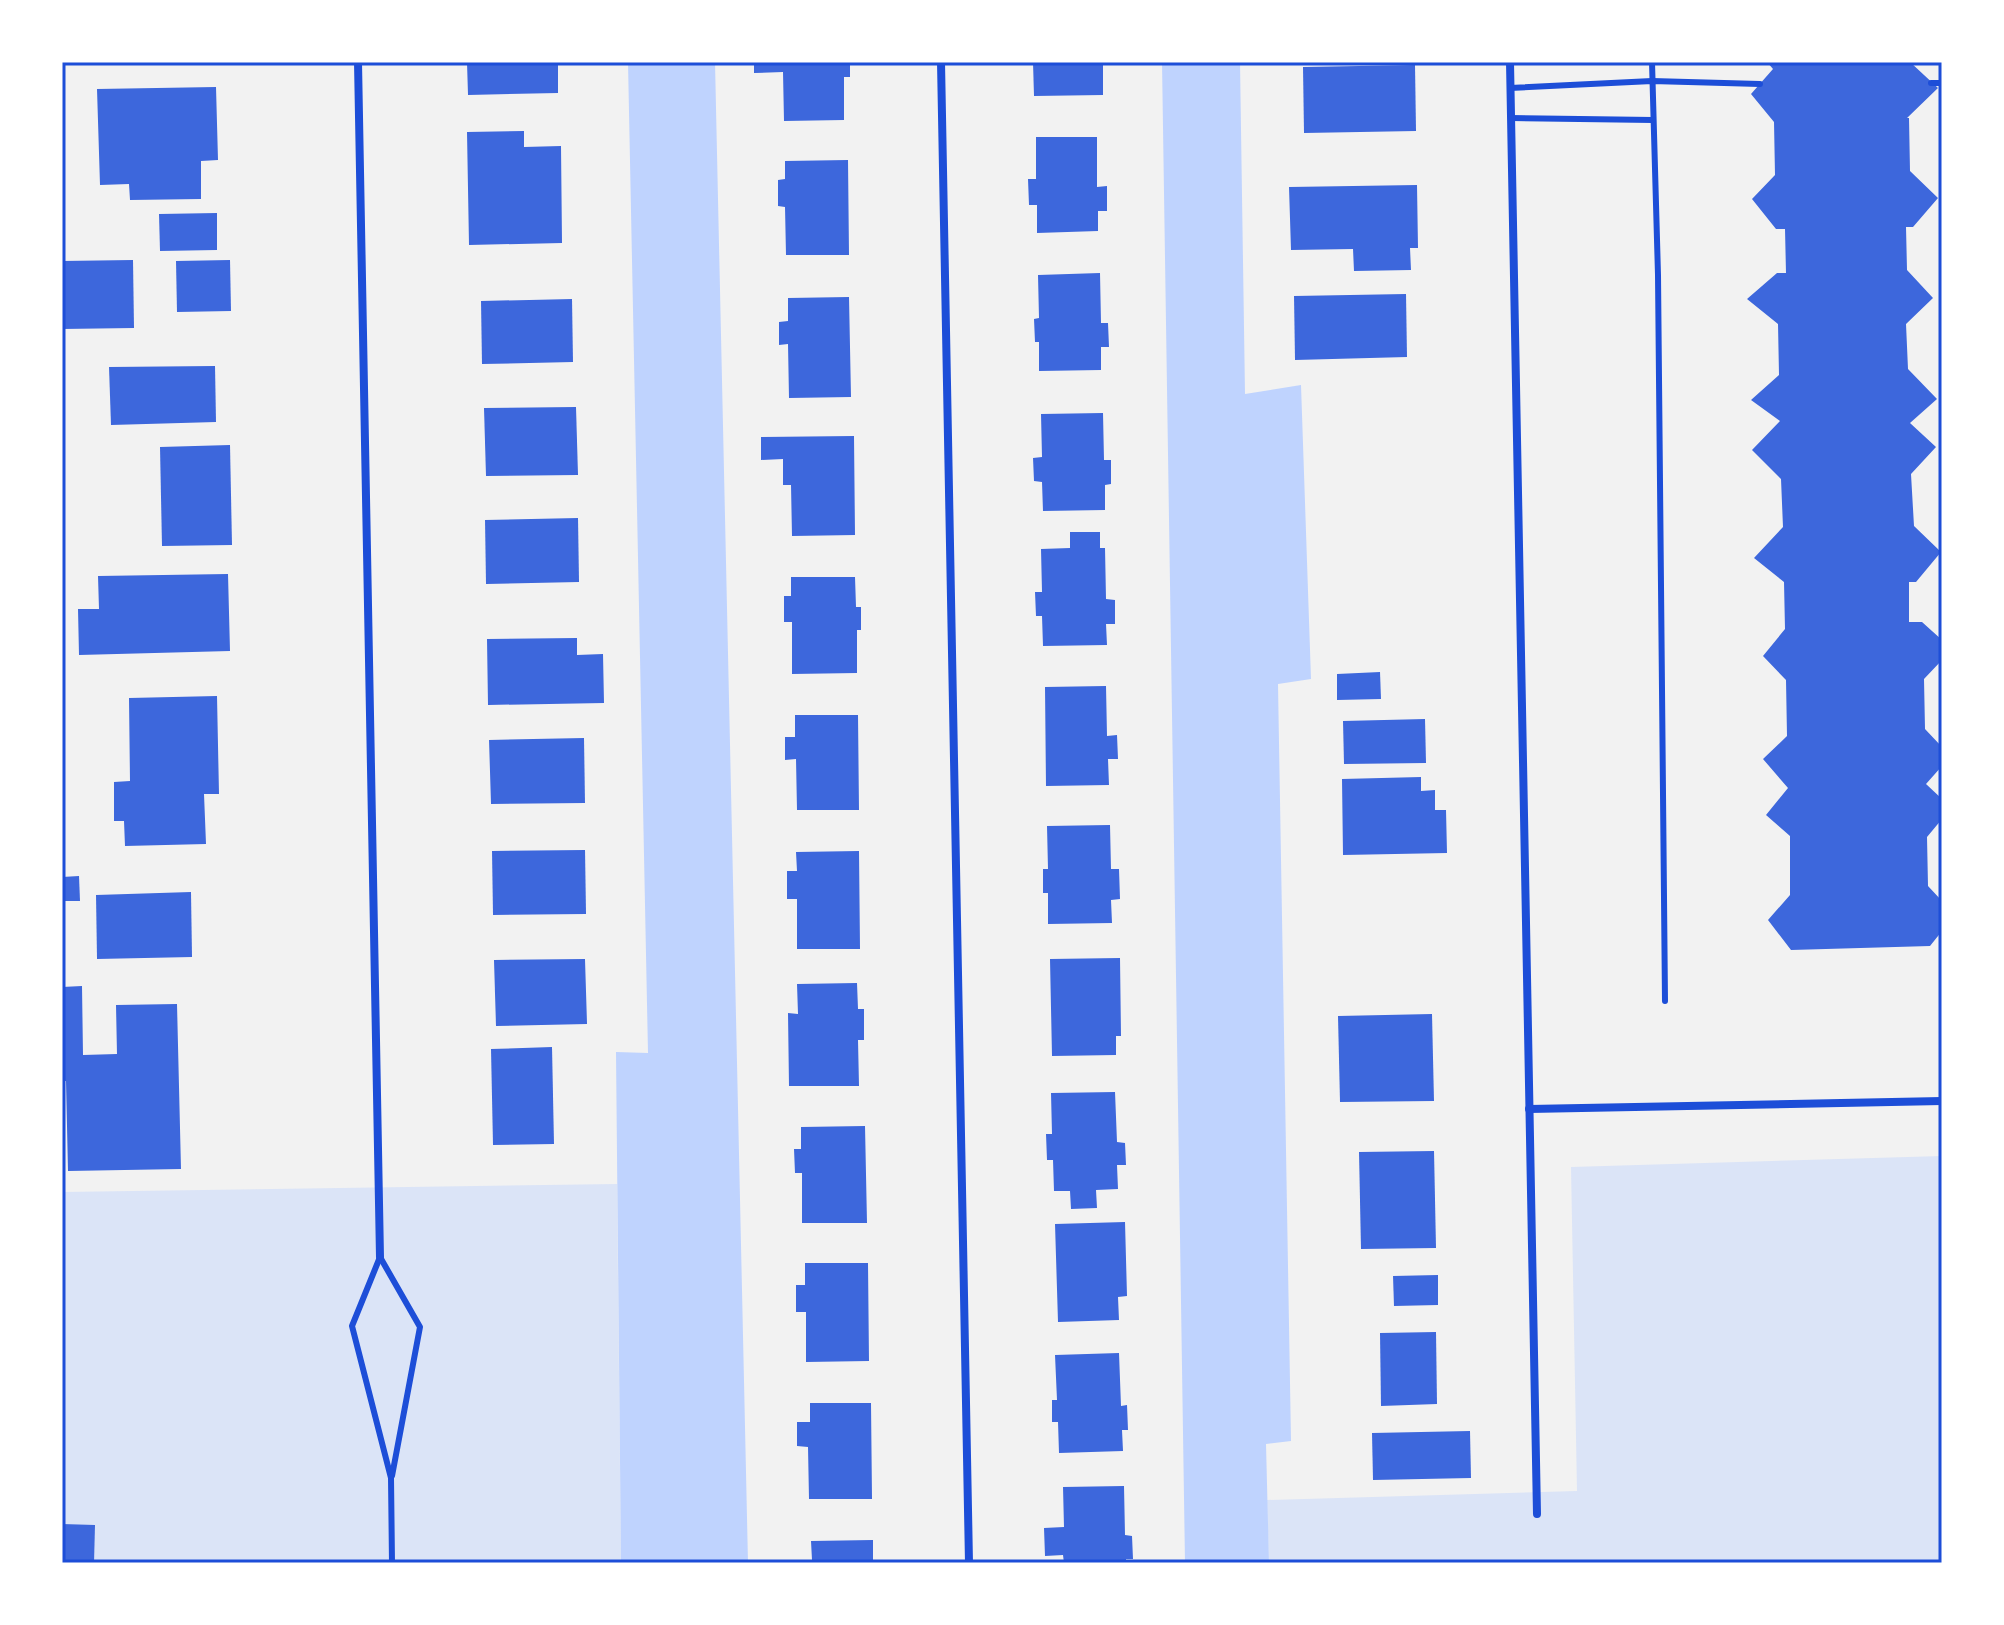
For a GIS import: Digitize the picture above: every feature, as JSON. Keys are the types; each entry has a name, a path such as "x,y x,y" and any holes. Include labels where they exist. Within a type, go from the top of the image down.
{"street":[{"path":"358,62 380,1257"},
{"path":"941,62 969,1563"},
{"path":"1510,62 1537,1514"},
{"path":"1529,1109 1942,1101"}],"lane":[{"path":"1652,62 1658,275 1665,1001"},
{"path":"1510,88 1652,81 1760,84"},
{"path":"1931,83 1942,83"},
{"path":"1511,118 1653,120"},
{"path":"380,1257 352,1326 391,1478"},
{"path":"380,1257 420,1327 391,1478 392,1563"}],"shaded area":[{"path":"1942,1156 1942,1563 1269,1563 1267,1500 1577,1491 1571,1167"},
{"path":"617,1184 621,1563 62,1563 62,1192"}],"water":[{"path":"628,62 715,62 748,1563 621,1563 616,1052 648,1053"},
{"path":"1162,62 1240,62 1245,394 1301,385 1311,679 1278,684 1291,1441 1266,1444 1269,1563 1185,1563"}],"building":[{"path":"467,62 558,62 558,93 468,95"},
{"path":"754,62 850,62 850,77 844,77 844,120 784,121 783,72 754,73"},
{"path":"1033,62 1103,62 1103,95 1034,96"},
{"path":"1767,62 1910,62 1938,88 1907,118 1910,171 1938,198 1913,227 1906,227 1907,270 1933,298 1906,324 1908,369 1937,399 1910,423 1936,447 1911,474 1914,526 1941,552 1916,582 1909,582 1909,622 1922,622 1942,640 1942,660 1924,679 1925,729 1942,747 1942,766 1926,784 1942,799 1942,819 1927,837 1928,886 1942,901 1942,931 1930,946 1791,950 1768,920 1790,895 1790,836 1766,815 1788,788 1763,759 1787,736 1786,680 1763,656 1785,629 1784,582 1754,558 1783,527 1781,479 1752,450 1780,421 1751,400 1779,375 1778,324 1747,299 1777,273 1786,273 1785,229 1776,229 1752,199 1775,175 1774,122 1751,94 1773,69"},
{"path":"1415,65 1416,131 1304,133 1303,67"},
{"path":"216,87 218,160 201,161 201,199 130,200 129,184 100,185 97,89"},
{"path":"524,131 524,147 561,146 562,243 469,245 467,132"},
{"path":"1036,137 1097,137 1097,187 1107,186 1107,211 1098,211 1098,231 1037,233 1037,205 1029,205 1028,179 1036,179"},
{"path":"848,160 849,255 786,255 785,207 778,206 778,180 785,179 785,161"},
{"path":"1417,185 1418,248 1410,248 1411,270 1354,271 1353,249 1291,250 1289,187"},
{"path":"217,213 217,250 160,251 159,214"},
{"path":"133,260 134,328 62,329 62,261"},
{"path":"230,260 231,311 177,312 176,261"},
{"path":"1100,273 1101,323 1108,323 1109,347 1101,347 1101,370 1039,371 1039,342 1035,342 1034,319 1039,318 1038,275"},
{"path":"1406,294 1407,357 1295,360 1294,296"},
{"path":"849,297 851,397 789,398 788,344 779,345 779,322 788,321 788,298"},
{"path":"572,299 573,362 482,364 481,301"},
{"path":"215,366 216,422 111,425 109,367"},
{"path":"576,407 578,475 486,476 484,408"},
{"path":"1103,413 1104,460 1111,460 1111,484 1105,485 1105,510 1043,511 1042,482 1034,481 1033,458 1042,457 1041,414"},
{"path":"854,436 855,535 792,536 791,485 783,485 783,459 761,460 761,437"},
{"path":"230,445 232,545 162,546 160,447"},
{"path":"578,518 579,582 486,584 485,520"},
{"path":"1070,532 1100,532 1100,548 1105,548 1106,599 1115,600 1115,624 1106,624 1107,645 1043,646 1042,616 1036,616 1035,592 1042,592 1041,549 1070,548"},
{"path":"228,574 230,651 79,655 78,609 99,609 98,576"},
{"path":"791,577 855,577 856,607 861,607 861,630 857,630 857,673 792,674 792,622 784,622 784,596 791,596"},
{"path":"577,638 577,655 603,654 604,703 488,705 487,639"},
{"path":"1380,672 1381,699 1337,700 1337,674"},
{"path":"1106,686 1107,736 1117,735 1118,759 1108,759 1109,785 1046,786 1045,687"},
{"path":"217,696 219,794 204,794 206,844 125,846 124,821 114,821 114,782 130,781 129,698"},
{"path":"795,715 858,715 859,810 797,810 796,759 785,760 785,737 795,737"},
{"path":"1425,719 1426,763 1344,764 1343,721"},
{"path":"584,738 585,803 491,804 489,740"},
{"path":"1421,777 1421,791 1435,790 1435,810 1446,810 1447,853 1343,855 1342,779"},
{"path":"1110,825 1111,869 1119,869 1120,899 1111,900 1112,923 1048,924 1048,893 1043,893 1043,869 1048,869 1047,826"},
{"path":"585,850 586,914 493,915 492,851"},
{"path":"859,851 860,949 797,949 797,899 787,899 787,871 797,871 796,852"},
{"path":"79,876 80,901 62,901 62,877"},
{"path":"191,892 192,957 97,959 96,895"},
{"path":"1120,958 1121,1036 1116,1036 1116,1055 1052,1056 1050,959"},
{"path":"585,959 587,1024 496,1026 494,960"},
{"path":"857,983 858,1009 864,1009 864,1040 858,1040 859,1086 789,1086 788,1013 798,1014 797,984"},
{"path":"82,986 83,1055 117,1054 116,1005 177,1004 181,1169 68,1171 66,1081 62,1081 62,987"},
{"path":"1432,1014 1434,1101 1340,1102 1338,1016"},
{"path":"552,1047 554,1144 493,1145 491,1049"},
{"path":"1115,1092 1117,1142 1125,1143 1126,1165 1117,1165 1118,1189 1096,1190 1097,1208 1071,1209 1070,1191 1054,1191 1053,1160 1047,1160 1046,1134 1052,1134 1051,1093"},
{"path":"865,1126 867,1223 802,1223 802,1173 795,1173 794,1149 801,1149 801,1127"},
{"path":"1434,1151 1436,1248 1361,1249 1359,1152"},
{"path":"1125,1222 1127,1296 1118,1297 1119,1320 1058,1322 1055,1224"},
{"path":"805,1263 868,1263 869,1361 806,1362 806,1312 796,1312 796,1285 805,1285"},
{"path":"1438,1275 1438,1305 1394,1306 1393,1276"},
{"path":"1436,1332 1437,1404 1381,1406 1380,1333"},
{"path":"1119,1353 1121,1406 1127,1405 1128,1430 1122,1430 1123,1451 1059,1453 1058,1422 1052,1422 1052,1400 1057,1400 1055,1355"},
{"path":"810,1403 871,1403 872,1499 809,1499 808,1447 797,1446 797,1422 810,1422"},
{"path":"1470,1431 1471,1478 1373,1480 1372,1433"},
{"path":"1124,1486 1125,1535 1132,1536 1133,1559 1126,1559 1126,1563 1064,1563 1063,1555 1045,1556 1044,1528 1064,1527 1063,1487"},
{"path":"62,1524 95,1525 94,1563 62,1563"},
{"path":"873,1540 873,1563 804,1563 804,1560 812,1560 811,1541"}]}
